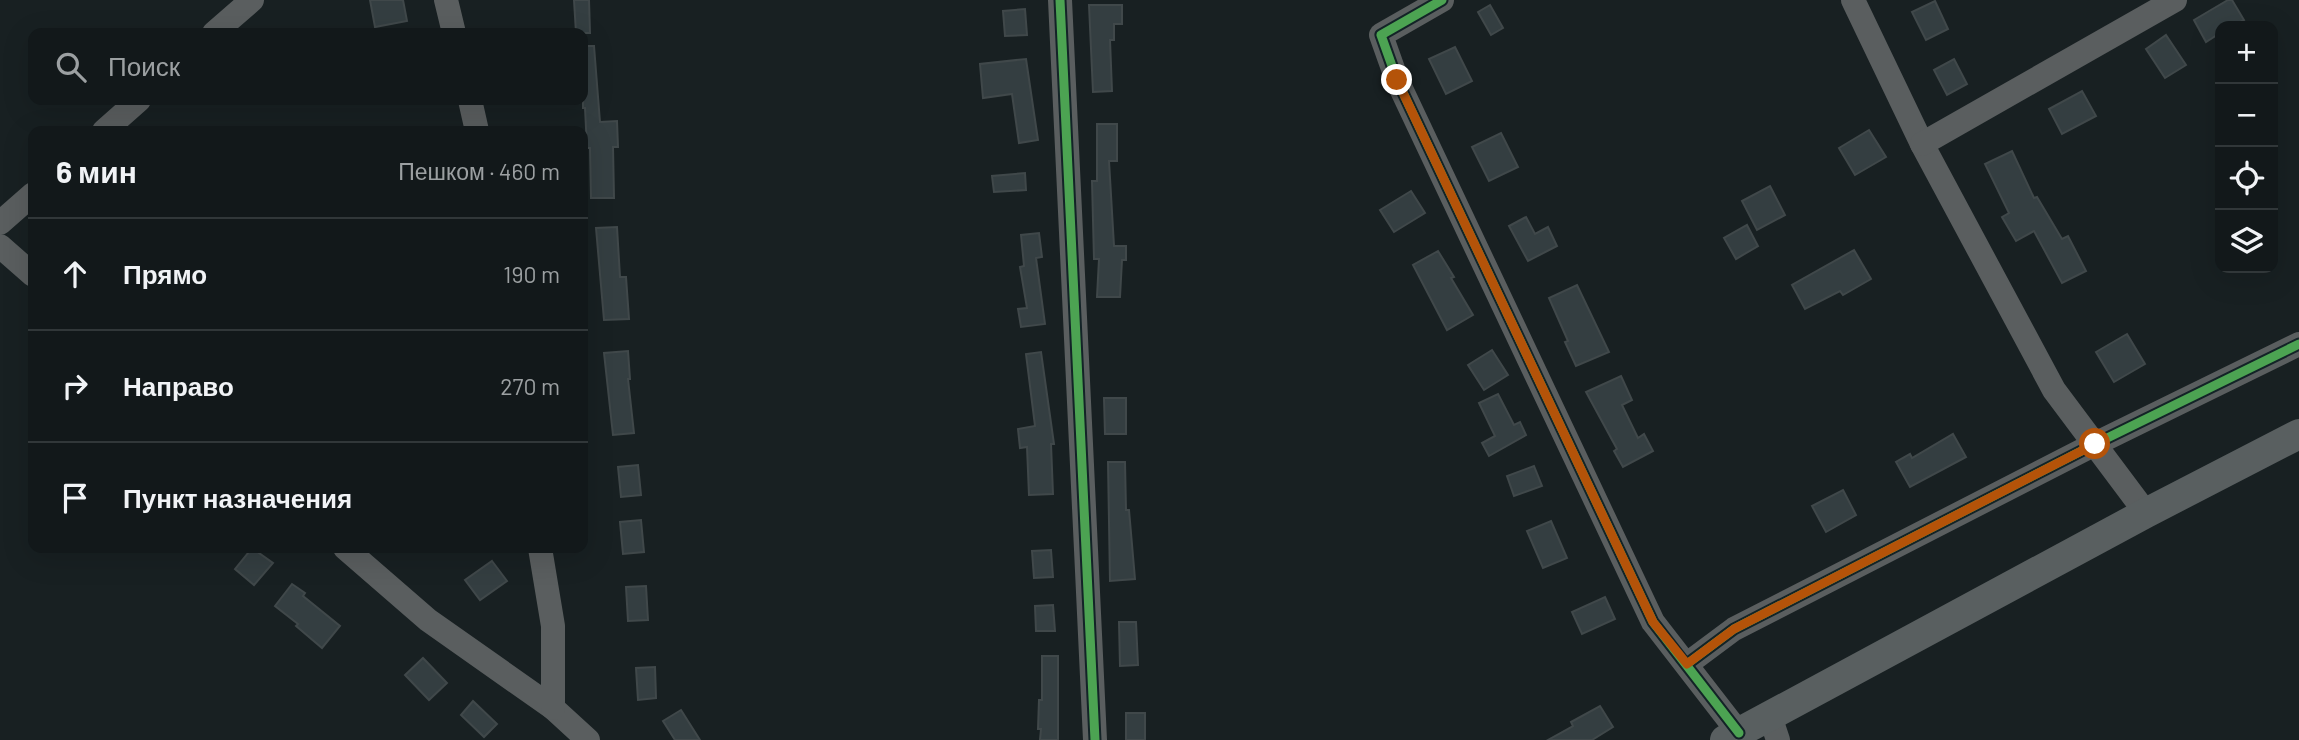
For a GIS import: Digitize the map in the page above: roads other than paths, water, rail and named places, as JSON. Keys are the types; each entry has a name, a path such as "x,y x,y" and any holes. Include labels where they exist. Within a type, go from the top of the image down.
{"main road":[{"path":"1732,736 1774,728 2146,513 2299,434"}],"street":[{"path":"220,28 252,0"},
{"path":"446,0 453,28"},
{"path":"1060,0 1095,740"},
{"path":"1442,0 1381,35 1397,80 1653,622 1687,664 1732,736"},
{"path":"1853,0 1922,144 2054,390 2146,513"},
{"path":"1922,144 2175,0"},
{"path":"110,126 133,105"},
{"path":"471,105 476,126"},
{"path":"0,223 28,198"},
{"path":"0,246 28,271"},
{"path":"1687,664 1734,629 2095,444 2299,344"},
{"path":"351,553 428,620 553,708 588,740"},
{"path":"541,553 553,626 553,708"}]}
